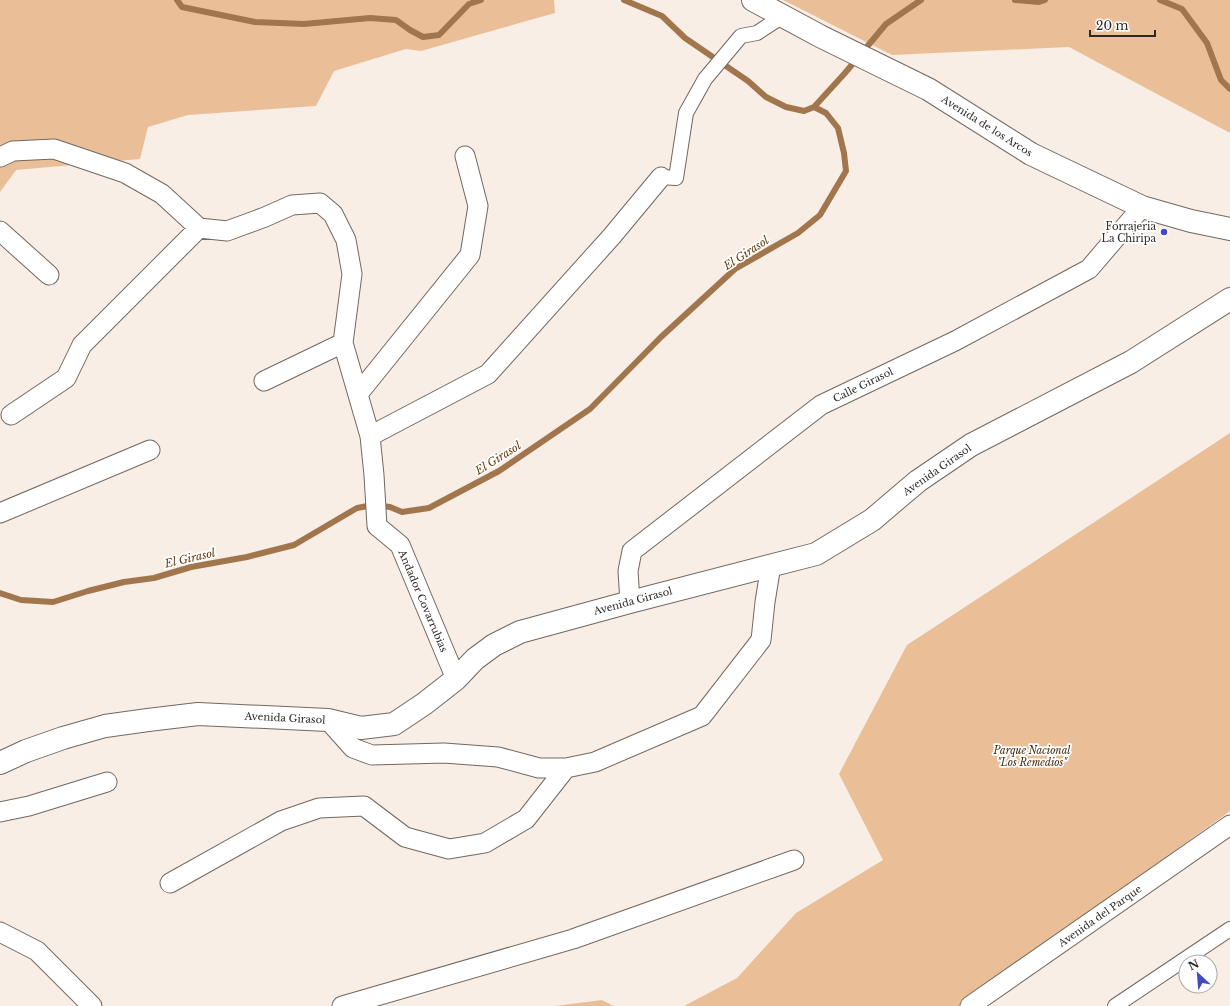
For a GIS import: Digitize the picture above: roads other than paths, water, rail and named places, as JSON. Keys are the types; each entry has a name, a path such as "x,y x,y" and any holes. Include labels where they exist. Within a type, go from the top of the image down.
{"street":[{"name":"Avenida de los Arcos","path":"753,0 820,36 928,89 1031,154 1142,207 1191,221 1230,229"},
{"path":"370,436 488,374 612,236 661,177 676,178 686,113 705,79 741,36 757,34 783,16"},
{"path":"0,157 13,151 54,149 125,173 162,194 199,228 227,231 292,205 320,203 334,214 346,240 352,274 344,343 264,381"},
{"path":"358,394 470,255 478,206 465,156"},
{"name":"Calle Girasol","path":"630,602 628,571 632,551 808,415 821,405 955,340 1089,269 1142,207"},
{"path":"11,415 66,378 82,345 199,228"},
{"path":"0,231 49,275"},
{"name":"Avenida Girasol","path":"0,763 26,751 63,738 105,726 198,714 328,720 361,728 394,724 424,704 456,679 475,659 494,645 520,632 816,554 872,520 918,481 971,445 1131,362 1230,298"},
{"name":"Andador Covarrubias","path":"344,343 370,436 377,526 400,545 456,679"},
{"path":"0,513 150,450"},
{"path":"328,720 354,748 372,755 444,753 498,757 539,768 566,768 595,762 702,716 761,640 771,565"},
{"path":"170,883 281,821 319,808 364,806 405,837 449,849 485,843 526,819 566,768"},
{"path":"0,812 29,806 107,782"},
{"name":"Avenida del Parque","path":"970,1006 1230,825"},
{"path":"342,1006 573,939 794,860"},
{"path":"1115,1006 1230,929"},
{"path":"0,932 37,950 92,1006"}],"waterway":[{"path":"177,0 182,7 255,22 304,24 370,18 396,20 423,37 439,35 469,4 481,0"},
{"path":"624,0 662,16 685,38 748,81 766,97 786,107 804,111 814,107 886,24 921,0"},
{"path":"1015,0 1039,2 1045,0"},
{"path":"1160,0 1182,9 1207,43 1221,80 1230,89"},
{"name":"El Girasol","path":"0,593 21,600 53,602 124,582 154,578 191,567 247,557 294,545 357,508 373,505 390,507 402,512 429,508 499,471 590,409 661,337 735,269 798,233 820,215 846,171 844,153 838,128 826,113 814,107"}],"place":[{"name":"Forrajeria La Chiripa","path":"1164,232"}],"park label":[{"name":"Parque Nacional \"Los Remedios\"","path":"1032,756"}]}
